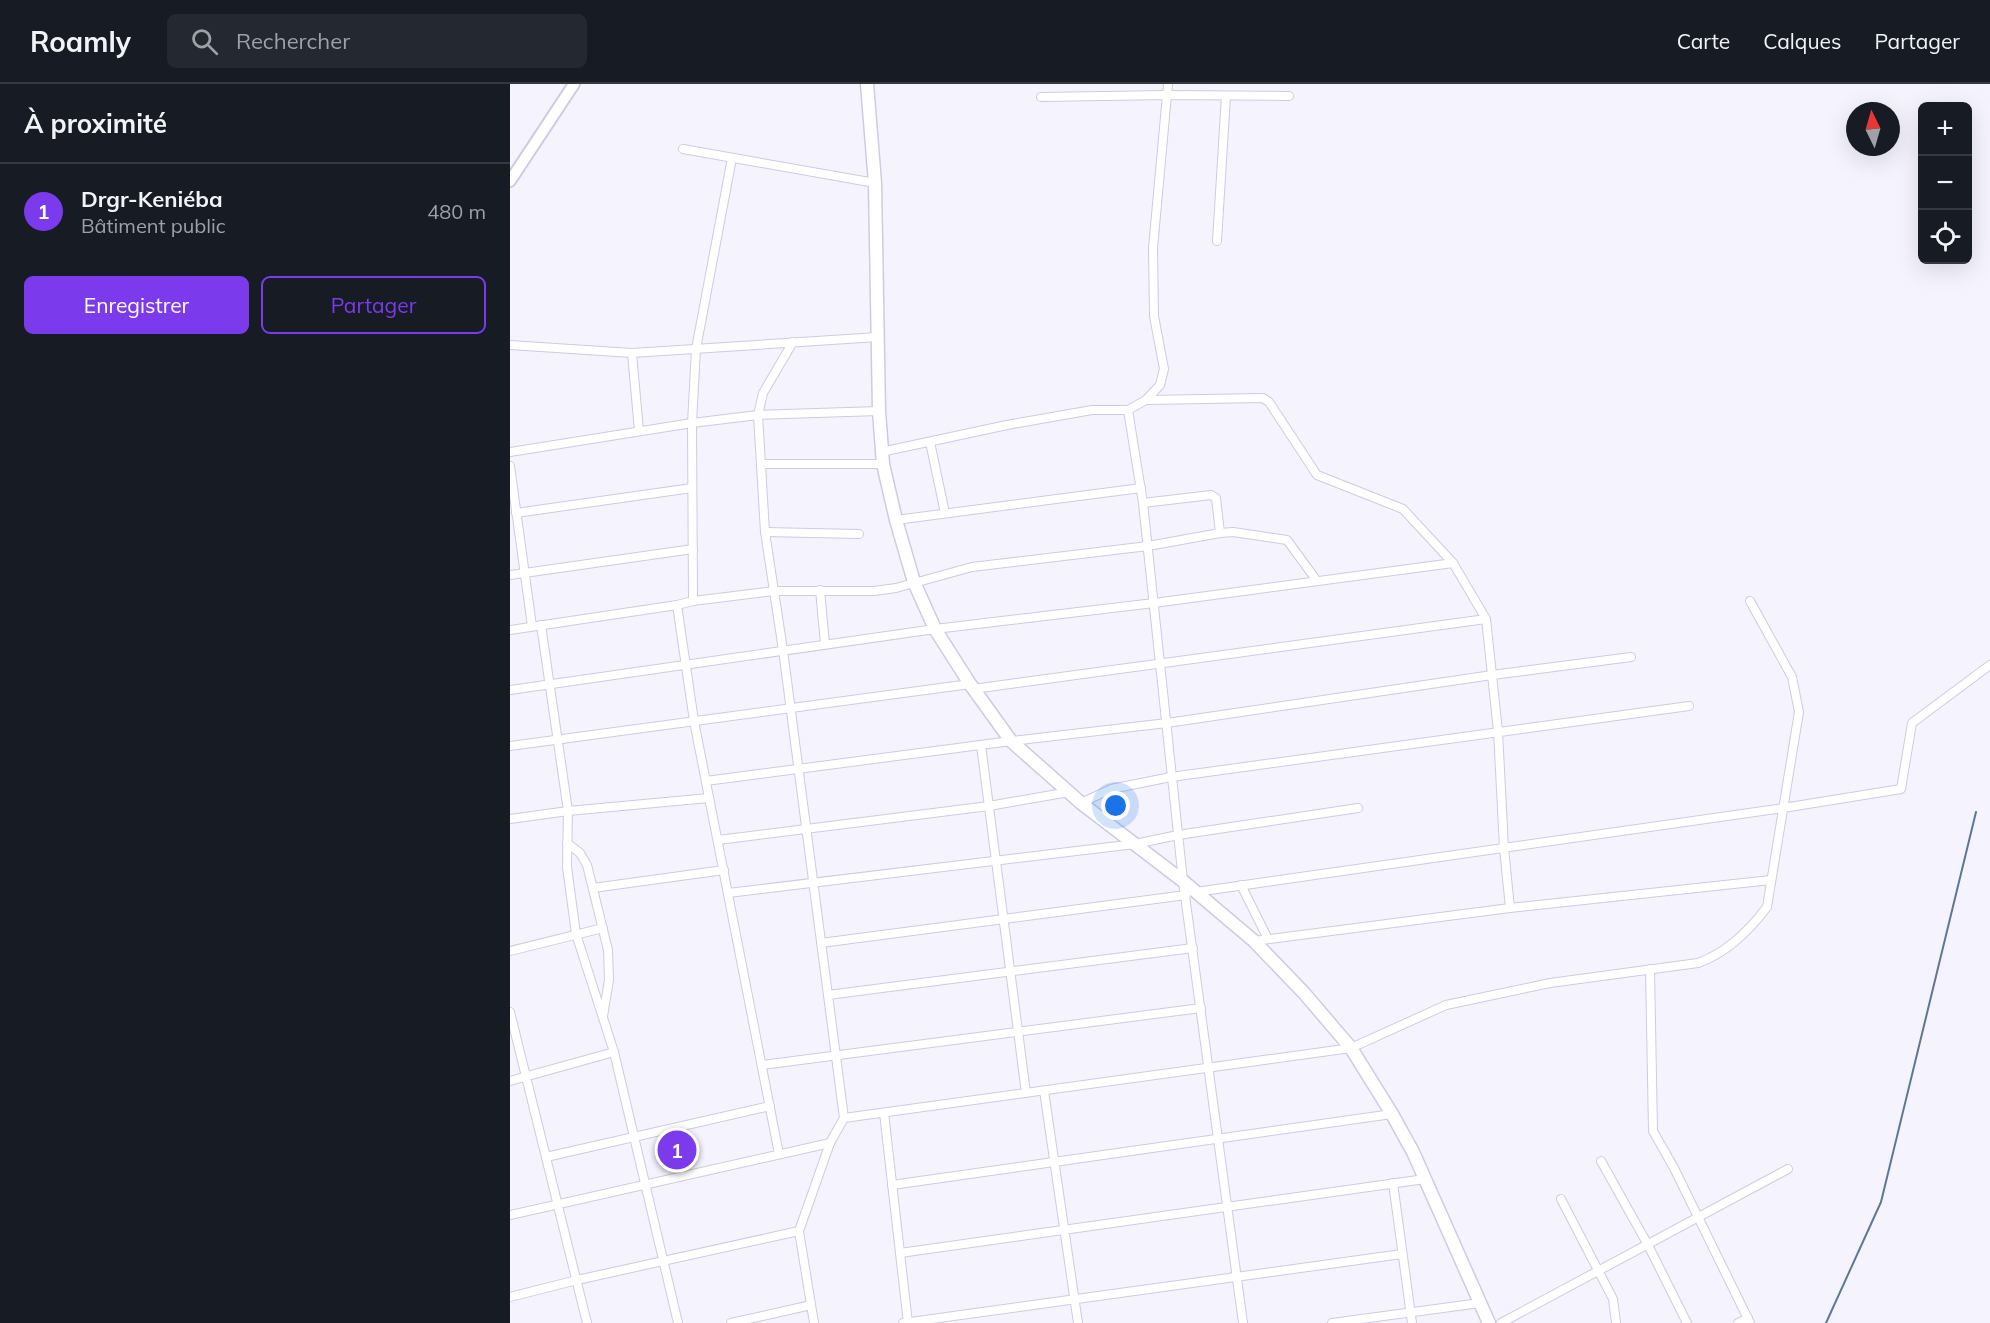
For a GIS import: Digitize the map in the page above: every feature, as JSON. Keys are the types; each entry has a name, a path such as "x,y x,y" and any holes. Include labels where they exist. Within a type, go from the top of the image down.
{"main road":[{"path":"510,181 574,84"},
{"path":"867,84 875,183 879,411 882,458 896,520 915,582 935,629 971,687 1011,741 1081,803 1183,881 1191,893 1254,941 1304,993 1351,1048 1392,1114 1425,1179 1489,1323"}],"street":[{"path":"761,464 882,458 930,442 1007,425 1092,410 1128,410 1146,400 1160,385 1164,369 1154,316 1153,248 1168,84"},
{"path":"1217,241 1226,96"},
{"path":"1041,97 1289,96"},
{"path":"683,149 875,183"},
{"path":"693,601 692,423 696,349 732,158"},
{"path":"510,345 632,353 878,337"},
{"path":"793,342 763,393 758,415 765,532 783,650 844,1118 830,1143 798,1231 814,1323"},
{"path":"632,353 639,431"},
{"path":"1146,400 1263,398 1269,402 1317,476 1403,509 1453,563 1486,619 1498,731 1504,848 1510,908"},
{"path":"1128,410 1143,503 1183,881"},
{"path":"510,452 692,423 758,415 879,411"},
{"path":"930,442 945,513"},
{"path":"510,466 532,626"},
{"path":"516,513 692,488"},
{"path":"896,520 1141,488"},
{"path":"1143,503 1211,495 1216,498 1220,533"},
{"path":"765,532 859,534"},
{"path":"510,630 693,601 774,591 874,591 972,567 1148,546 1233,532 1287,540 1317,581"},
{"path":"510,574 693,549"},
{"path":"510,690 935,629 1154,603 1453,563"},
{"path":"820,590 825,644"},
{"path":"844,1118 1351,1048 1446,1005 1550,983 1698,963 1713,957 1753,926 1767,907 1799,712 1792,677 1750,601"},
{"path":"677,605 694,721 779,1154"},
{"path":"510,746 1486,619"},
{"path":"541,625 568,811 567,867 576,934 614,1052 678,1323"},
{"path":"706,781 1167,723 1631,657"},
{"path":"821,943 1191,893 1901,789 1912,723 1990,665"},
{"path":"1081,803 1111,789 1171,777 1689,706"},
{"path":"981,745 1026,1093"},
{"path":"718,840 989,806 1069,792"},
{"path":"510,819 568,811 709,798"},
{"path":"728,893 1135,844 1178,835 1358,808"},
{"path":"567,843 580,853 587,865 608,950 609,980 603,1017"},
{"path":"593,888 724,870"},
{"path":"1254,941 1510,908 1771,880"},
{"path":"1241,885 1268,939"},
{"path":"1191,893 1193,948 1243,1323"},
{"path":"510,951 603,928"},
{"path":"828,995 1193,948"},
{"path":"1650,969 1653,1131 1674,1168 1749,1320 1738,1323"},
{"path":"762,1065 1201,1008"},
{"path":"510,1012 587,1323"},
{"path":"510,1081 614,1052"},
{"path":"1044,1090 1078,1323"},
{"path":"546,1157 770,1106"},
{"path":"884,1113 906,1323 1402,1254"},
{"path":"892,1185 1392,1114"},
{"path":"510,1215 830,1143"},
{"path":"1601,1161 1648,1245 1687,1323"},
{"path":"1501,1323 1788,1169"},
{"path":"900,1253 1425,1179"},
{"path":"1393,1183 1412,1323"},
{"path":"1561,1199 1613,1299 1616,1323"},
{"path":"510,1297 576,1280 798,1231"},
{"path":"1332,1323 1480,1303"},
{"path":"731,1323 811,1305"}],"waterway":[{"path":"1826,1323 1881,1202 1976,812"}],"place":[{"name":"Drgr-Keniéba","path":"677,1150"}]}
